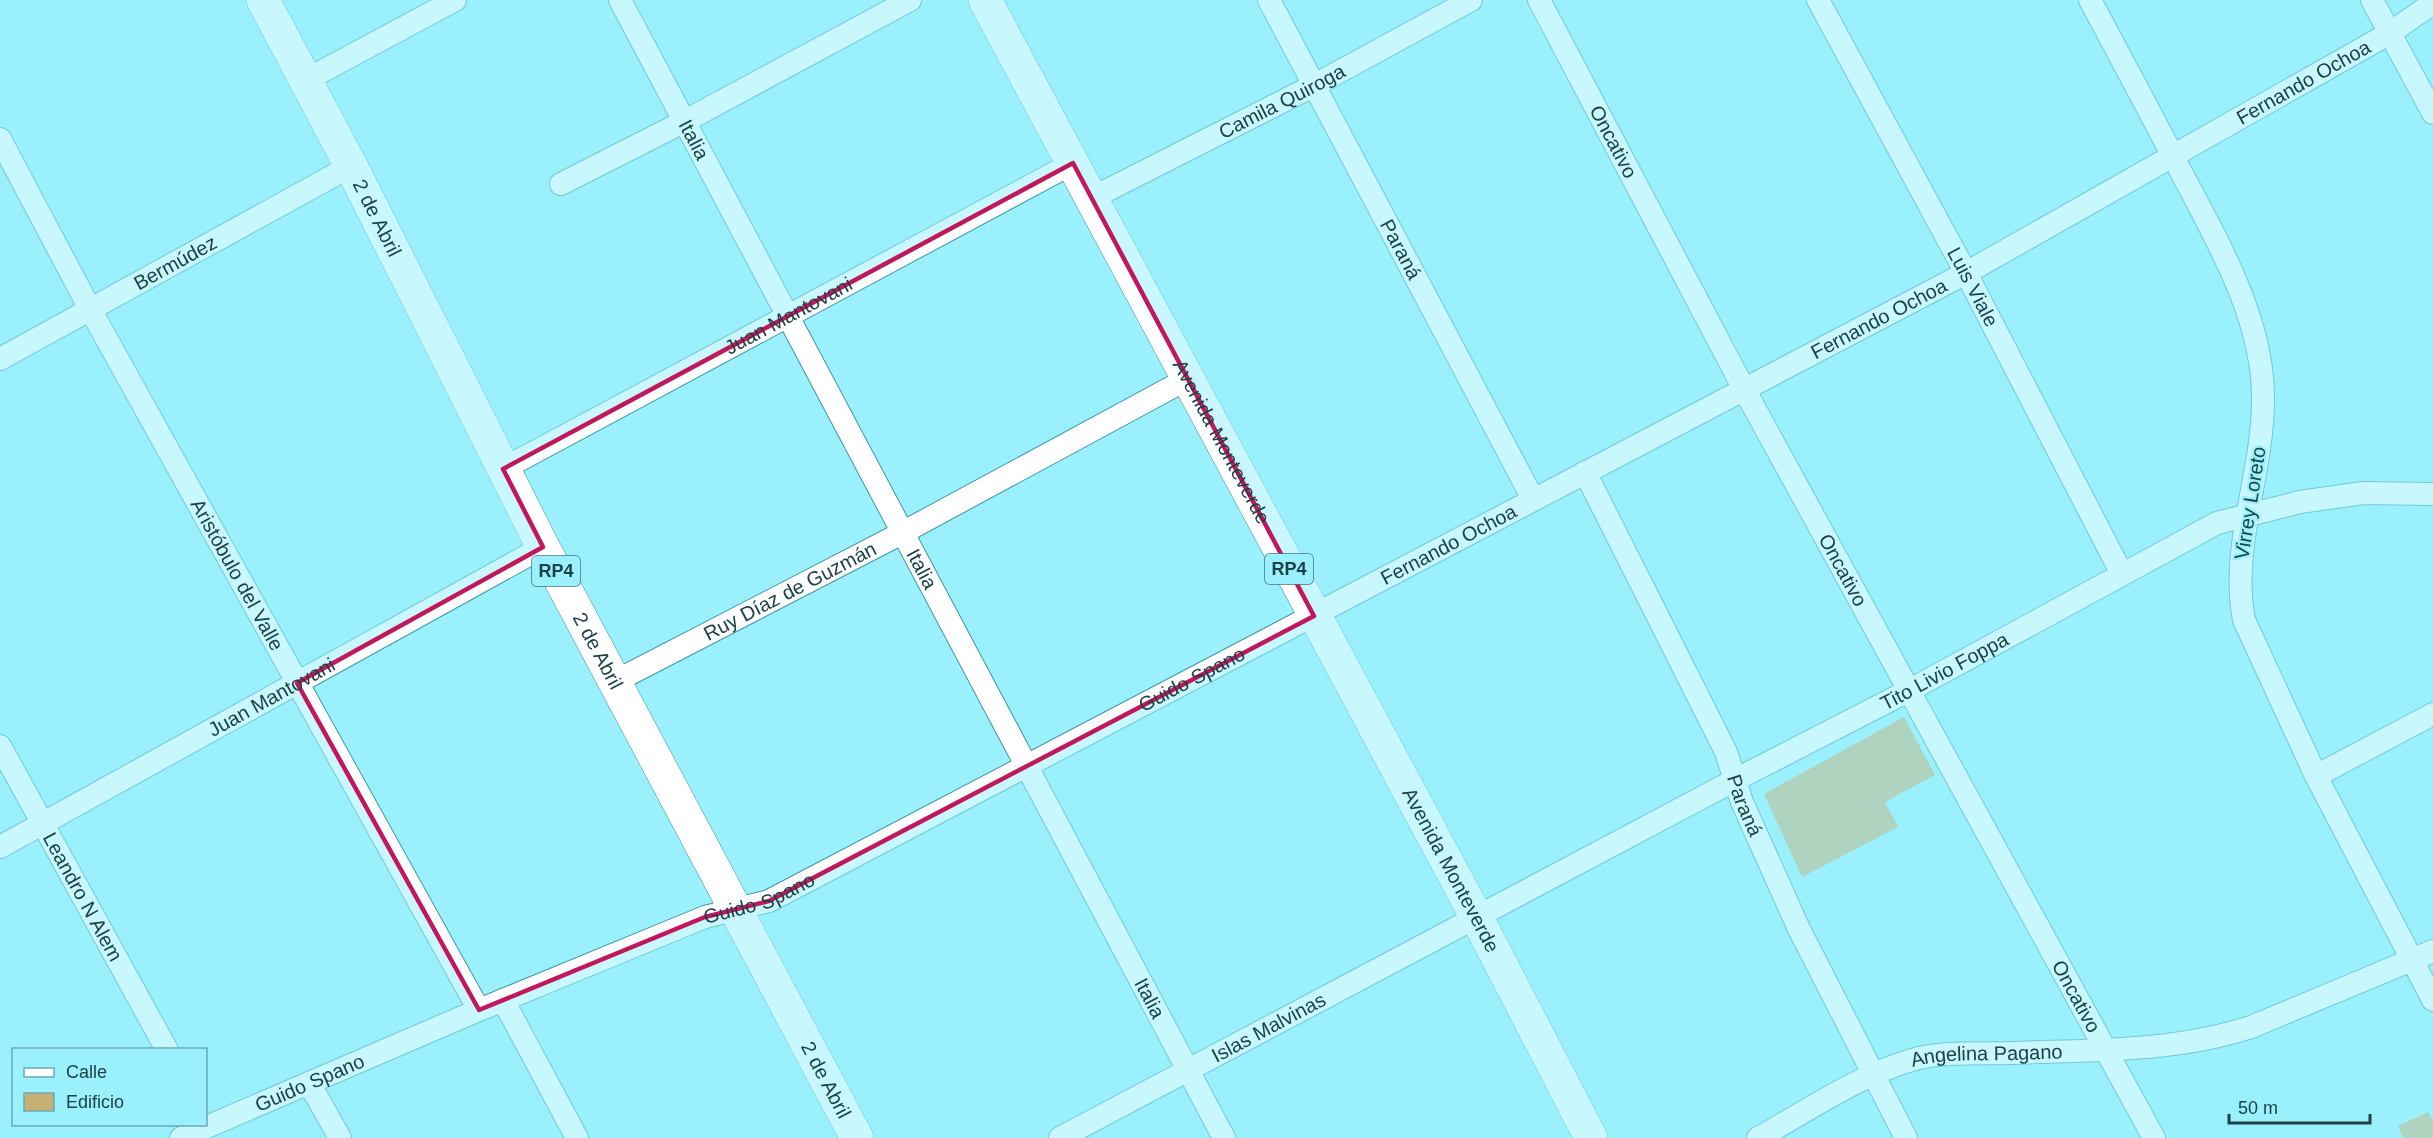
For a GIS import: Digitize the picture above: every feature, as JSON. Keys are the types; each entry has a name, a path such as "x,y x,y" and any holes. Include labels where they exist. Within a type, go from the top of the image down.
{"main road":[{"name":"2 de Abril","path":"263,0 351,166 502,469 857,1138"},
{"name":"Avenida Monteverde","path":"986,0 1476,916 1591,1138"}],"street":[{"path":"306,80 455,0"},
{"name":"Italia","path":"620,0 1224,1138"},
{"path":"561,184 685,121 910,0"},
{"name":"Paraná","path":"1269,0 1533,499"},
{"name":"Camila Quiroga","path":"1092,198 1313,86 1471,0"},
{"name":"Oncativo","path":"1539,0 1744,389 2154,1138"},
{"name":"Luis Viale","path":"1818,0 1966,273 2122,574"},
{"name":"Virrey Loreto","path":"2090,0 2223,253 2243,303 2261,363 2263,400 2261,436 2240,566 2239,595 2244,620 2316,776 2423,955 2433,1000"},
{"path":"2372,0 2433,113"},
{"name":"Fernando Ochoa","path":"1314,616 1966,273 2390,33 2433,3"},
{"name":"Aristóbulo del Valle","path":"0,139 90,309 479,1010"},
{"name":"Juan Mantovani","path":"502,469 1073,163"},
{"name":"Bermúdez","path":"0,359 351,166"},
{"name":"Ruy Díaz de Guzmán","path":"614,682 902,533 1187,379"},
{"name":"Paraná","path":"1585,472 1726,752 1742,802 1799,928 1905,1138"},
{"name":"Tito Livio Foppa","path":"1476,916 1910,690 2217,523 2249,513 2363,493 2433,494"},
{"name":"Juan Mantovani","path":"0,847 543,547"},
{"name":"Guido Spano","path":"208,1122 309,1083 705,917 769,901 1314,616"},
{"path":"2316,776 2433,714"},
{"name":"Leandro N Alem","path":"0,746 166,1048"},
{"name":"Islas Malvinas","path":"1060,1138 1476,916"},
{"name":"Angelina Pagano","path":"1758,1138 1874,1075 1913,1059 2104,1050 2192,1042 2220,1037 2251,1027 2423,955"},
{"path":"503,1000 577,1138"},
{"path":"309,1083 340,1138"},
{"name":"Guido Spano","path":"182,1138 202,1126"}],"highlighted area":[{"path":"1073,163 1314,616 769,901 705,917 479,1010 297,683 543,547 503,469"}],"building":[{"path":"1904,717 1935,775 1885,802 1898,827 1802,877 1764,794"},
{"path":"2428,1112 2433,1121 2433,1138 2403,1138 2398,1126"}]}
